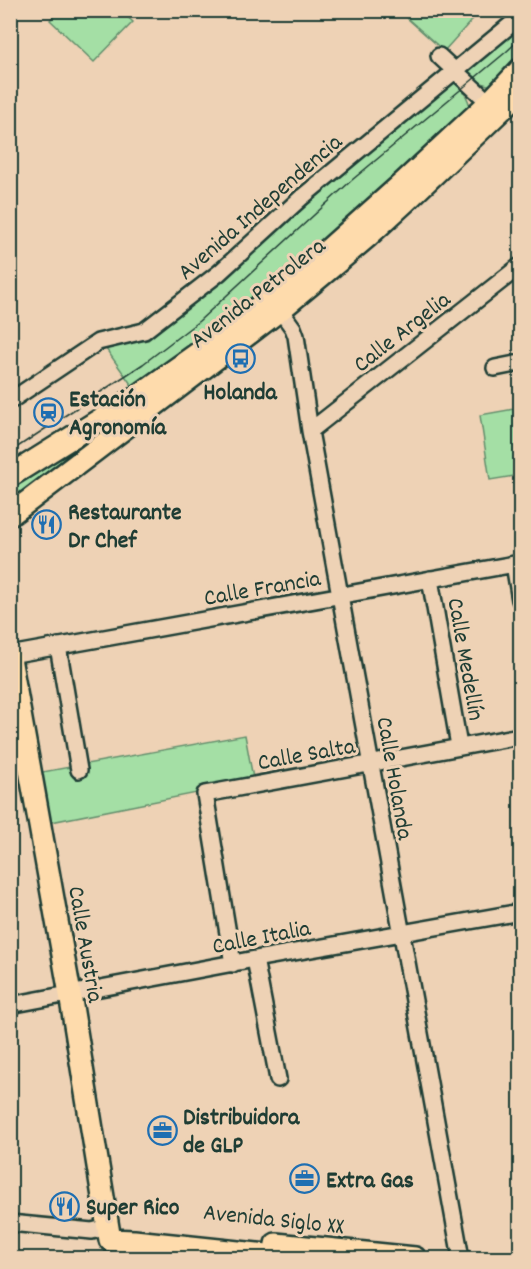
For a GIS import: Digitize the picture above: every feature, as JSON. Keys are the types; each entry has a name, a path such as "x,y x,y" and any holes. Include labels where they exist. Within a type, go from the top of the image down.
{"highway":[{"name":"Avenida Petrolera","path":"10,515 280,310 368,236 495,107 520,70"},
{"name":"Avenida Petrolera","path":"10,476 135,398 211,344 321,256 404,182 495,107 520,92"},
{"name":"Calle Austria","path":"10,656 70,994 103,1233"},
{"name":"Avenida Siglo XX","path":"103,1233 306,1255 415,1258"}],"street":[{"name":"Avenida Independencia","path":"10,401 98,342 144,331 219,273 301,198 520,17"},
{"path":"439,56 495,107"},
{"name":"Calle Argelia","path":"310,431 520,266"},
{"name":"Calle Holanda","path":"280,310 296,336 339,596 461,1258"},
{"path":"495,368 520,363"},
{"path":"517,563 520,600"},
{"name":"Calle Francia","path":"10,656 517,563"},
{"name":"Calle Medellín","path":"430,579 459,746"},
{"path":"58,646 79,770"},
{"name":"Calle Salta","path":"233,964 205,794 520,736"},
{"name":"Calle Italia","path":"10,1005 520,912"},
{"path":"255,959 278,1079"},
{"name":"Avenida Siglo XX","path":"10,1222 103,1233"}],"green space":[{"path":"120,10 133,22 94,62 50,20 59,11"},
{"path":"399,11 480,11 444,51"},
{"path":"520,24 520,61 499,83 488,85 482,83 467,70"},
{"path":"453,81 465,94 471,110 380,196 217,330 133,387 104,346 148,340"},
{"path":"463,140 11,507 11,484"},
{"path":"520,408 520,475 490,480 480,415"},
{"path":"245,735 253,778 197,789 197,793 46,823 37,773"}],"tram line":[{"path":"10,452 143,364 199,321 352,180 520,39"}],"place":[{"name":"Holanda","path":"240,358"},
{"name":"Estación Agronomía","path":"48,412"},
{"name":"Restaurante Dr Chef","path":"47,525"},
{"name":"Distribuidora de GLP","path":"162,1130"},
{"name":"Extra Gas","path":"305,1179"},
{"name":"Super Rico","path":"65,1206"}]}
